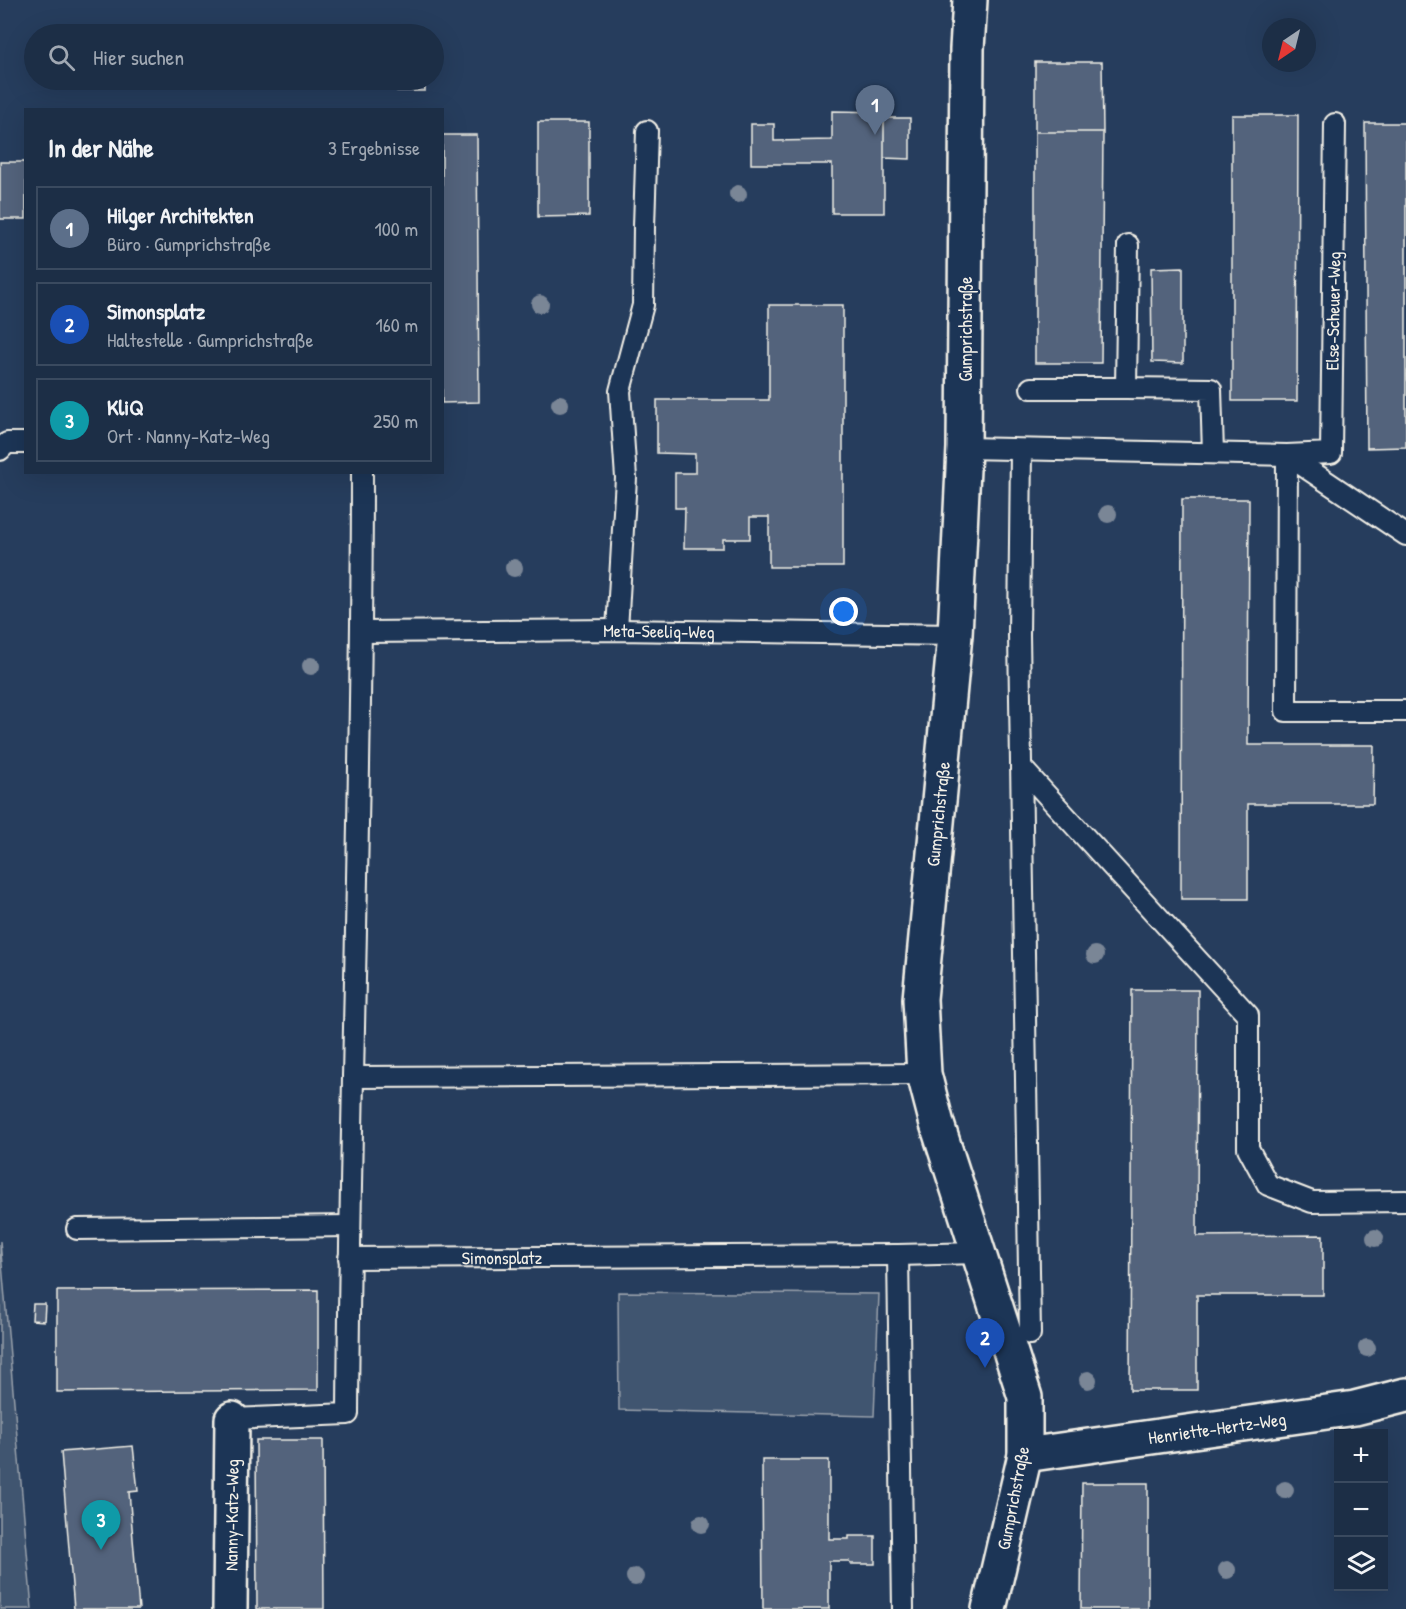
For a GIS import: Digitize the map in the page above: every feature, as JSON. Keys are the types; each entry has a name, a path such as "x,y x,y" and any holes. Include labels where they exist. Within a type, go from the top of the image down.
{"street":[{"name":"Gumprichstraße","path":"970,0 967,49 964,448 955,635 920,999 924,1074 937,1124 1025,1397 1024,1455 989,1609"},
{"name":"Henriette-Hertz-Weg","path":"1024,1455 1355,1408 1406,1395"},
{"name":"Nanny-Katz-Weg","path":"230,1609 232,1419"}],"lane":[{"name":"Else-Scheuer-Weg","path":"964,448 1287,455 1331,453 1335,124"},
{"path":"617,630 626,478 620,391 643,305 647,131"},
{"path":"1126,388 1128,244"},
{"path":"1031,388 1211,389 1213,453"},
{"path":"0,450 7,443 24,442"},
{"path":"1021,450 1019,635 1030,1334"},
{"path":"1287,455 1406,535"},
{"path":"1287,455 1286,711 1406,711"},
{"path":"232,1419 348,1414 349,1257 362,632 362,474"},
{"name":"Meta-Seelig-Weg","path":"362,632 617,630 955,635"},
{"path":"1021,766 1248,1016 1248,1148 1268,1185 1312,1202 1406,1201"},
{"path":"353,1077 924,1074"},
{"path":"77,1229 350,1226"},
{"name":"Simonsplatz","path":"349,1257 978,1253"},
{"path":"898,1255 903,1609"}],"shaded area":[{"path":"0,1241 32,1609 0,1609"},
{"path":"618,1292 879,1294 874,1416 619,1410"}],"building":[{"path":"1035,62 1102,62 1103,132 1035,132"},
{"path":"397,90 425,90 425,91"},
{"path":"832,111 884,112 884,213 832,213 832,164 751,164 751,124 774,124 774,141 832,140"},
{"path":"1232,115 1298,115 1297,401 1232,401"},
{"path":"884,118 910,118 910,159 884,158"},
{"path":"538,122 589,122 589,216 538,217"},
{"path":"1365,123 1406,123 1406,447 1367,448"},
{"path":"1035,132 1103,132 1101,363 1035,363"},
{"path":"444,135 477,135 479,402 444,403"},
{"path":"0,162 24,162 24,219 0,219"},
{"path":"1183,267 1183,363 1152,362 1151,268"},
{"path":"769,305 843,305 843,567 769,567 769,517 750,517 750,539 723,539 723,548 684,548 685,508 675,508 675,473 695,473 695,454 657,453 657,400 769,400"},
{"path":"1182,499 1249,499 1248,745 1374,745 1373,804 1248,804 1248,899 1181,899"},
{"path":"1132,990 1198,990 1197,1236 1323,1235 1323,1295 1197,1295 1197,1390 1130,1390"},
{"path":"318,1290 318,1390 57,1392 57,1291"},
{"path":"33,1304 45,1304 44,1321 32,1320"},
{"path":"256,1440 323,1440 324,1609 257,1609"},
{"path":"133,1446 138,1491 129,1492 139,1609 74,1609 61,1452"},
{"path":"762,1460 829,1460 829,1539 875,1536 875,1564 829,1561 829,1609 763,1609"},
{"path":"1082,1483 1148,1483 1148,1609 1081,1609"}],"place":[{"name":"Hilger Architekten","path":"875,135"},
{"name":"Simonsplatz","path":"985,1368"},
{"name":"KliQ","path":"101,1550"}]}
